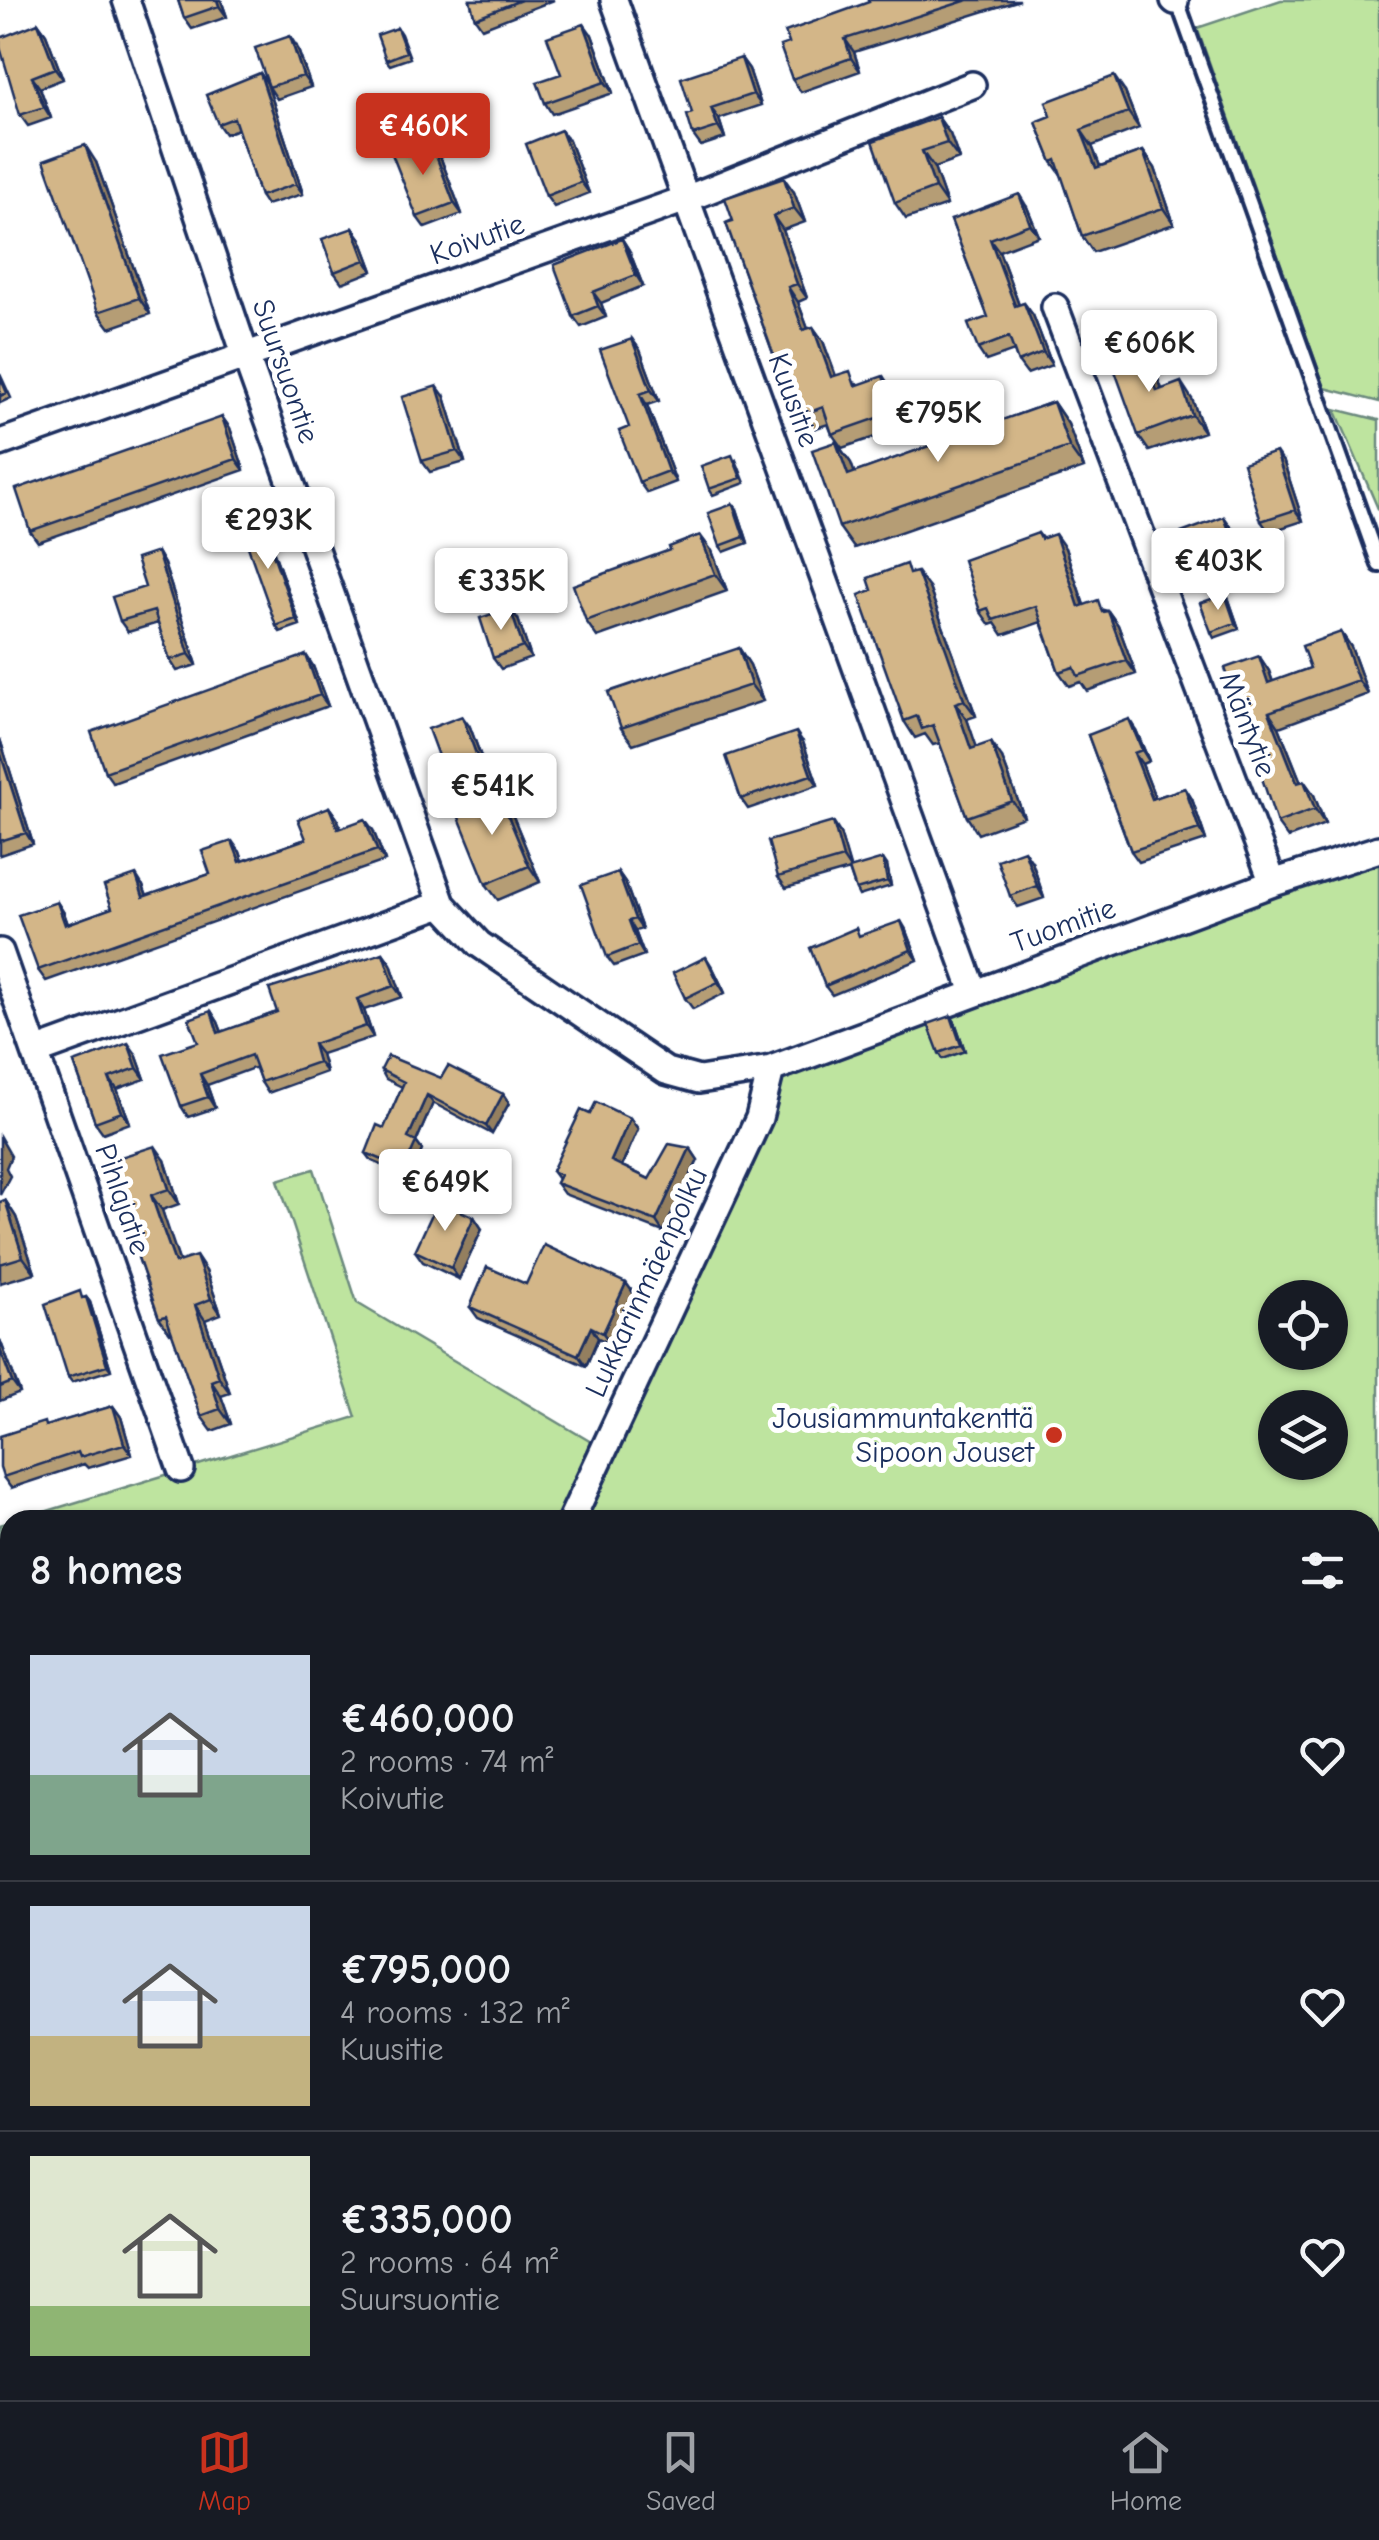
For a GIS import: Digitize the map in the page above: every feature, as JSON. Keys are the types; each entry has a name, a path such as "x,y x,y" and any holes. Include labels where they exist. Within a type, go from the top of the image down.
{"street":[{"name":"Suursuontie","path":"126,0 246,357 442,904 479,944 660,1068 687,1080 770,1069"},
{"name":"Kuusitie","path":"614,0 974,992"},
{"name":"Koivutie","path":"0,443 686,198 972,85"},
{"name":"Mäntytie","path":"1055,307 1273,883"},
{"name":"Tuomitie","path":"770,1069 1273,883 1379,849"},
{"path":"38,1050 442,904"},
{"name":"Pihlajatie","path":"0,952 38,1050 181,1469"},
{"name":"Lukkarinmäenpolku","path":"575,1510 759,1118 770,1069"}],"lane":[{"path":"1176,0 1379,565"}],"green space":[{"path":"1281,0 1379,0 1379,402 1325,388 1197,28"},
{"path":"1335,409 1379,420 1379,511"},
{"path":"1379,858 1379,1510 51,1510 356,1417 278,1180 314,1169 357,1303 603,1449 771,1080"}],"building":[{"path":"178,0 217,0 219,6 184,18"},
{"path":"470,0 521,0 475,18"},
{"path":"868,0 968,0 845,39 851,58 792,79 780,46 789,43 785,32"},
{"path":"38,23 55,68 32,77 44,107 20,115 0,38"},
{"path":"584,24 605,82 545,103 537,82 561,74 547,37"},
{"path":"397,28 406,52 386,60 377,35"},
{"path":"290,36 303,76 269,87 255,48"},
{"path":"741,58 753,94 711,108 718,127 693,135 687,115 692,113 681,78"},
{"path":"260,73 296,184 260,196 234,118 218,124 206,95"},
{"path":"1114,76 1128,112 1081,130 1096,168 1143,151 1163,208 1082,236 1056,160 1052,162 1036,122 1051,116 1046,102"},
{"path":"938,117 947,143 922,151 935,188 895,203 873,141"},
{"path":"561,130 581,182 546,196 526,144"},
{"path":"430,140 454,203 417,217 392,154"},
{"path":"85,145 139,298 98,312 44,160"},
{"path":"784,178 794,208 773,216 797,284 788,287 803,330 813,327 831,377 850,371 855,386 883,376 895,412 832,434 823,407 796,417 726,223 733,221 725,198"},
{"path":"1019,194 1030,224 990,239 1015,306 1024,303 1043,352 1018,362 1009,337 978,349 968,324 988,317 951,220"},
{"path":"353,228 365,260 334,272 322,239"},
{"path":"622,239 636,275 593,292 598,306 573,316 554,265"},
{"path":"632,339 651,390 640,394 668,471 639,482 619,431 629,427 600,350"},
{"path":"1142,349 1157,391 1181,382 1192,415 1138,435 1111,360"},
{"path":"0,377 7,393 0,396"},
{"path":"437,386 457,451 422,461 402,397"},
{"path":"1053,402 1069,447 839,527 812,450 836,442 848,475"},
{"path":"222,417 236,459 30,531 16,489"},
{"path":"1276,452 1295,510 1261,521 1243,463"},
{"path":"732,455 741,478 709,489 701,466"},
{"path":"733,504 744,537 720,546 708,513"},
{"path":"260,517 296,619 276,626 240,524"},
{"path":"1224,517 1235,546 1225,550 1227,555 1194,568 1181,533"},
{"path":"1038,533 1041,539 1055,534 1079,607 1098,600 1102,612 1108,611 1126,660 1078,676 1074,667 1059,672 1036,606 993,620 988,608 980,611 963,560"},
{"path":"700,535 715,574 586,621 573,585"},
{"path":"157,552 189,654 170,660 154,611 120,621 112,597 145,587 136,559"},
{"path":"906,564 909,574 917,572 964,700 955,703 971,749 991,742 1012,801 967,817 933,725 922,729 917,716 904,721 859,595 872,590 868,578"},
{"path":"1225,594 1235,623 1211,632 1200,603"},
{"path":"510,608 523,647 493,658 480,618"},
{"path":"1341,632 1358,680 1269,712 1297,783 1304,781 1315,809 1277,823 1225,668 1259,656 1268,683 1310,668 1302,646"},
{"path":"739,648 751,685 621,728 608,692"},
{"path":"306,655 320,695 105,772 91,732"},
{"path":"462,716 479,762 445,775 428,729"},
{"path":"1129,719 1142,750 1134,753 1152,799 1185,788 1199,829 1131,851 1088,735"},
{"path":"796,732 811,775 741,799 726,756"},
{"path":"0,752 26,833 0,841"},
{"path":"498,792 529,866 486,884 456,810"},
{"path":"329,807 338,829 365,819 377,850 38,970 18,915 57,902 65,925 112,908 104,886 136,875 143,897 210,874 202,851 232,841 240,862 306,839 298,819"},
{"path":"833,822 843,858 778,877 768,841"},
{"path":"1024,850 1037,886 1010,896 997,860"},
{"path":"883,859 887,881 856,890 849,869"},
{"path":"618,872 635,919 629,921 638,945 607,957 581,885"},
{"path":"901,921 911,950 825,986 810,948 856,928 859,936"},
{"path":"383,953 394,986 357,999 366,1026 313,1044 318,1062 261,1082 251,1055 200,1074 208,1097 181,1106 162,1054 198,1042 189,1019 211,1011 218,1033 277,1012 269,989"},
{"path":"706,957 718,982 685,998 673,973"},
{"path":"951,1016 961,1045 939,1053 928,1024"},
{"path":"128,1043 137,1068 109,1078 122,1112 95,1122 74,1063"},
{"path":"388,1056 441,1078 448,1066 503,1094 486,1126 427,1095 408,1138 416,1142 404,1169 366,1153 377,1125 384,1128 404,1082 381,1070"},
{"path":"596,1102 630,1118 611,1161 649,1179 669,1144 690,1148 656,1221 556,1183 560,1175 552,1171 581,1110 590,1114"},
{"path":"155,1146 169,1189 151,1195 175,1263 196,1256 211,1299 195,1305 219,1378 211,1381 220,1409 201,1416 166,1316 159,1318 105,1162"},
{"path":"5,1200 23,1257 0,1264 0,1202"},
{"path":"438,1201 474,1217 451,1268 415,1251"},
{"path":"544,1245 626,1283 603,1333 591,1327 578,1355 470,1307 487,1267 526,1284"},
{"path":"80,1291 82,1298 86,1297 107,1365 68,1377 45,1304"},
{"path":"0,1350 12,1382 0,1387"},
{"path":"113,1406 124,1444 80,1457 78,1452 3,1477 0,1436"}],"place":[{"name":"Jousiammuntakenttä Sipoon Jouset","path":"1054,1435"}]}
